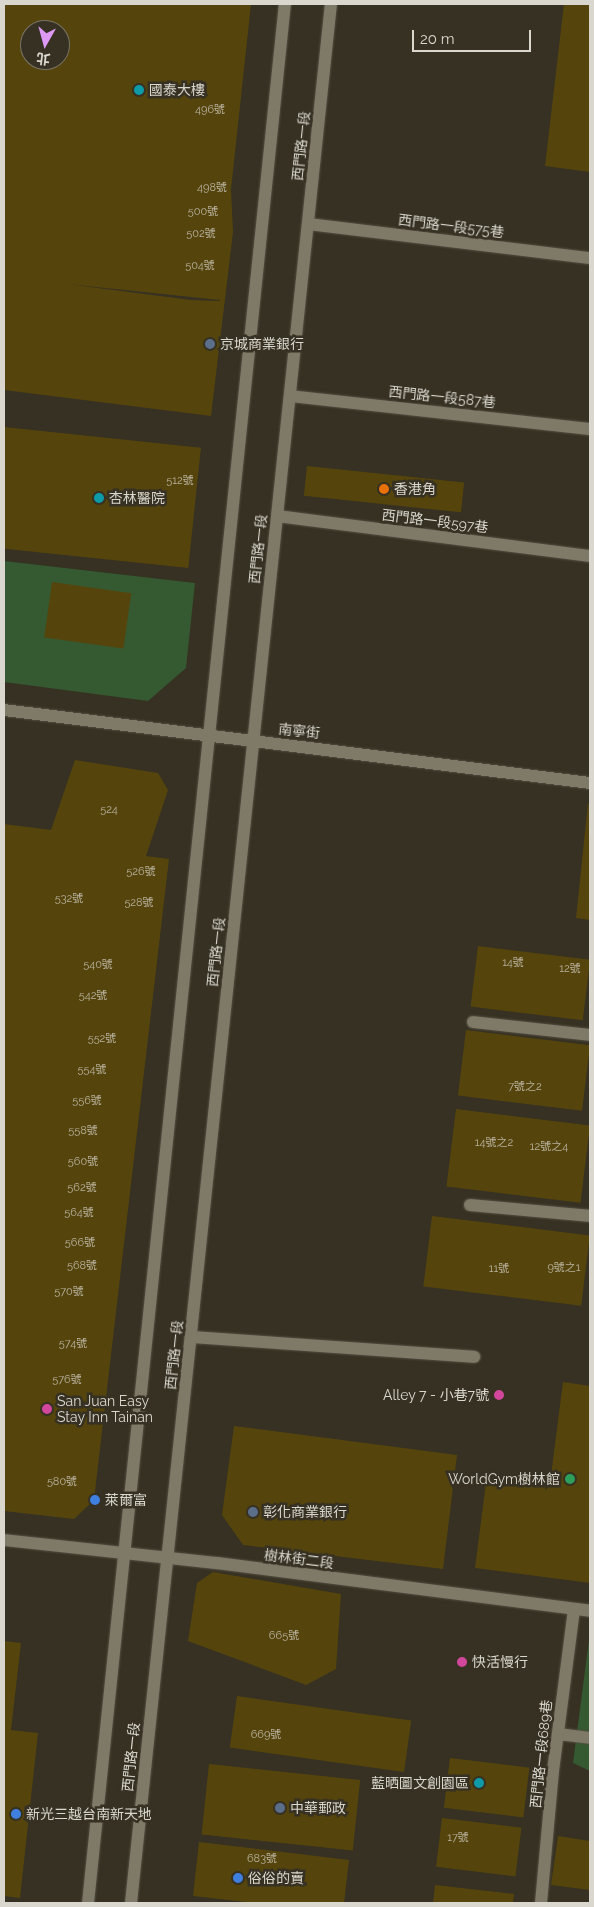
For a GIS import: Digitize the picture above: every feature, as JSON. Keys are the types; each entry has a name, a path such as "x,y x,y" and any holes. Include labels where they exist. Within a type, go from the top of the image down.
{"street":[{"name":"西門路一段","path":"88,1903 285,4"},
{"name":"西門路一段","path":"131,1903 331,4"},
{"name":"西門路一段575巷","path":"308,224 590,258"},
{"name":"西門路一段587巷","path":"290,396 590,429"},
{"name":"西門路一段597巷","path":"277,516 590,556"},
{"name":"南寧街","path":"4,710 131,724 208,736 590,783"},
{"path":"473,1022 590,1035"},
{"path":"470,1205 590,1216"},
{"path":"191,1337 474,1357"},
{"name":"樹林街二段","path":"4,1540 167,1558 590,1611"},
{"name":"西門路一段689巷","path":"541,1903 558,1734 574,1609"},
{"path":"558,1734 590,1738"}],"green space":[{"path":"4,561 195,583 186,668 148,701 4,682"},
{"path":"590,1632 590,1771 573,1763"}],"building":[{"path":"4,4 251,4 231,189 233,232 211,416 4,390","holes":["67,284 220,300 191,300"]},
{"path":"564,4 590,4 590,172 545,166"},
{"name":"杏林醫院","path":"4,427 201,448 188,568 4,549"},
{"name":"香港角","path":"307,466 464,483 461,512 304,496"},
{"path":"52,582 131,593 123,649 44,637"},
{"path":"75,760 158,773 168,790 146,856 169,859 94,1500 74,1519 4,1511 4,824 51,830"},
{"path":"588,804 590,804 590,920 576,918"},
{"path":"478,946 590,960 583,1020 471,1007"},
{"path":"466,1030 590,1045 582,1111 458,1096"},
{"path":"456,1109 590,1125 580,1203 446,1186"},
{"path":"432,1216 590,1235 581,1306 423,1286"},
{"name":"WorldGym樹林館","path":"563,1382 590,1386 590,1583 475,1568 487,1475 550,1483"},
{"path":"234,1426 457,1455 443,1569 243,1545 222,1515"},
{"path":"213,1572 341,1594 336,1669 306,1685 188,1641 197,1583"},
{"name":"新光三越台南新天地","path":"4,1641 21,1643 11,1730 38,1733 20,1898 4,1896"},
{"path":"237,1696 411,1720 404,1772 230,1747"},
{"path":"450,1758 529,1768 523,1817 444,1808"},
{"name":"中華郵政","path":"209,1764 360,1780 353,1850 202,1835"},
{"path":"442,1818 521,1828 515,1876 436,1867"},
{"path":"558,1836 590,1841 590,1890 551,1885"},
{"path":"199,1842 349,1860 344,1903 255,1903 193,1896"},
{"path":"435,1885 514,1894 513,1903 433,1903"}],"place":[{"name":"國泰大樓","path":"139,90"},
{"name":"京城商業銀行","path":"210,344"},
{"name":"香港角","path":"384,489"},
{"name":"杏林醫院","path":"99,498"},
{"name":"Alley 7 - 小巷7號","path":"499,1395"},
{"name":"San Juan Easy Stay Inn Tainan","path":"47,1409"},
{"name":"WorldGym樹林館","path":"570,1479"},
{"name":"萊爾富","path":"95,1500"},
{"name":"彰化商業銀行","path":"253,1512"},
{"name":"快活慢行","path":"462,1662"},
{"name":"藍晒圖文創園區","path":"479,1783"},
{"name":"中華郵政","path":"280,1808"},
{"name":"新光三越台南新天地","path":"16,1814"},
{"name":"俗俗的賣","path":"238,1878"}]}
